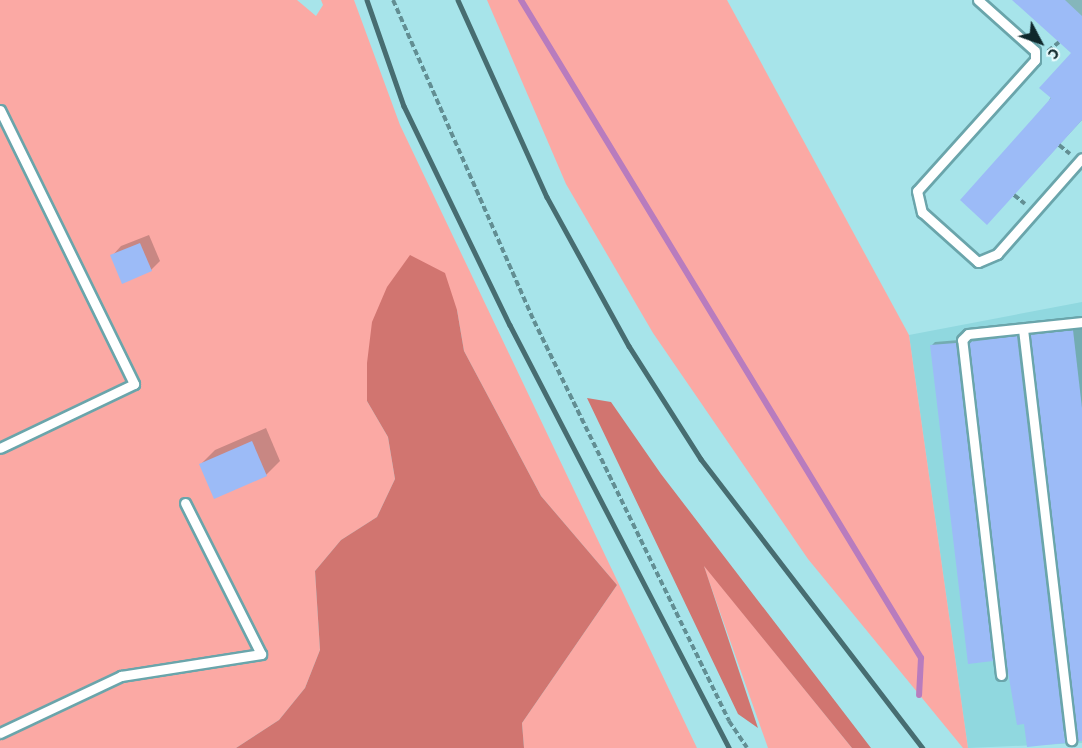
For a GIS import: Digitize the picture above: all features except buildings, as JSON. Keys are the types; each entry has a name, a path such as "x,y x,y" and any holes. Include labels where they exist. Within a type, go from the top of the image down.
{"lane":[{"path":"978,0 1035,51 1035,60 916,191 922,212 978,262 997,254 1082,158"},
{"path":"0,110 134,384 0,448"},
{"path":"1001,675 962,340 968,334 1082,322"},
{"path":"1023,329 1071,740"},
{"path":"0,733 121,676 261,654 185,503"}],"path":[{"path":"393,0 534,321 729,721 747,748"}],"shaded area":[{"path":"0,0 297,0 316,16 323,5 321,0 354,0 400,125 697,748 524,748 522,723 617,585 541,496 464,351 457,310 367,401 388,437 395,479 377,517 341,540 315,571 320,650 305,688 279,720 236,748 0,748"},
{"path":"487,0 727,0 909,335 968,748 963,748 808,559 653,333 566,184"},
{"path":"410,255 445,273 457,310 464,351 541,496 617,585 522,723 524,748 236,748 279,720 305,688 320,650 315,571 341,540 377,517 395,479 388,437 367,401 367,363 372,322 387,287"},
{"path":"1082,302 1082,743 968,748 909,335"},
{"path":"587,398 611,402 661,474 871,748 852,748 704,566 758,728 738,714"},
{"path":"703,564 852,748 768,748"}],"waterway":[{"path":"521,0 921,658 919,695"}],"railway":[{"path":"367,0 404,106 510,325 729,748"},
{"path":"458,0 547,197 629,346 701,459 923,748"}]}
